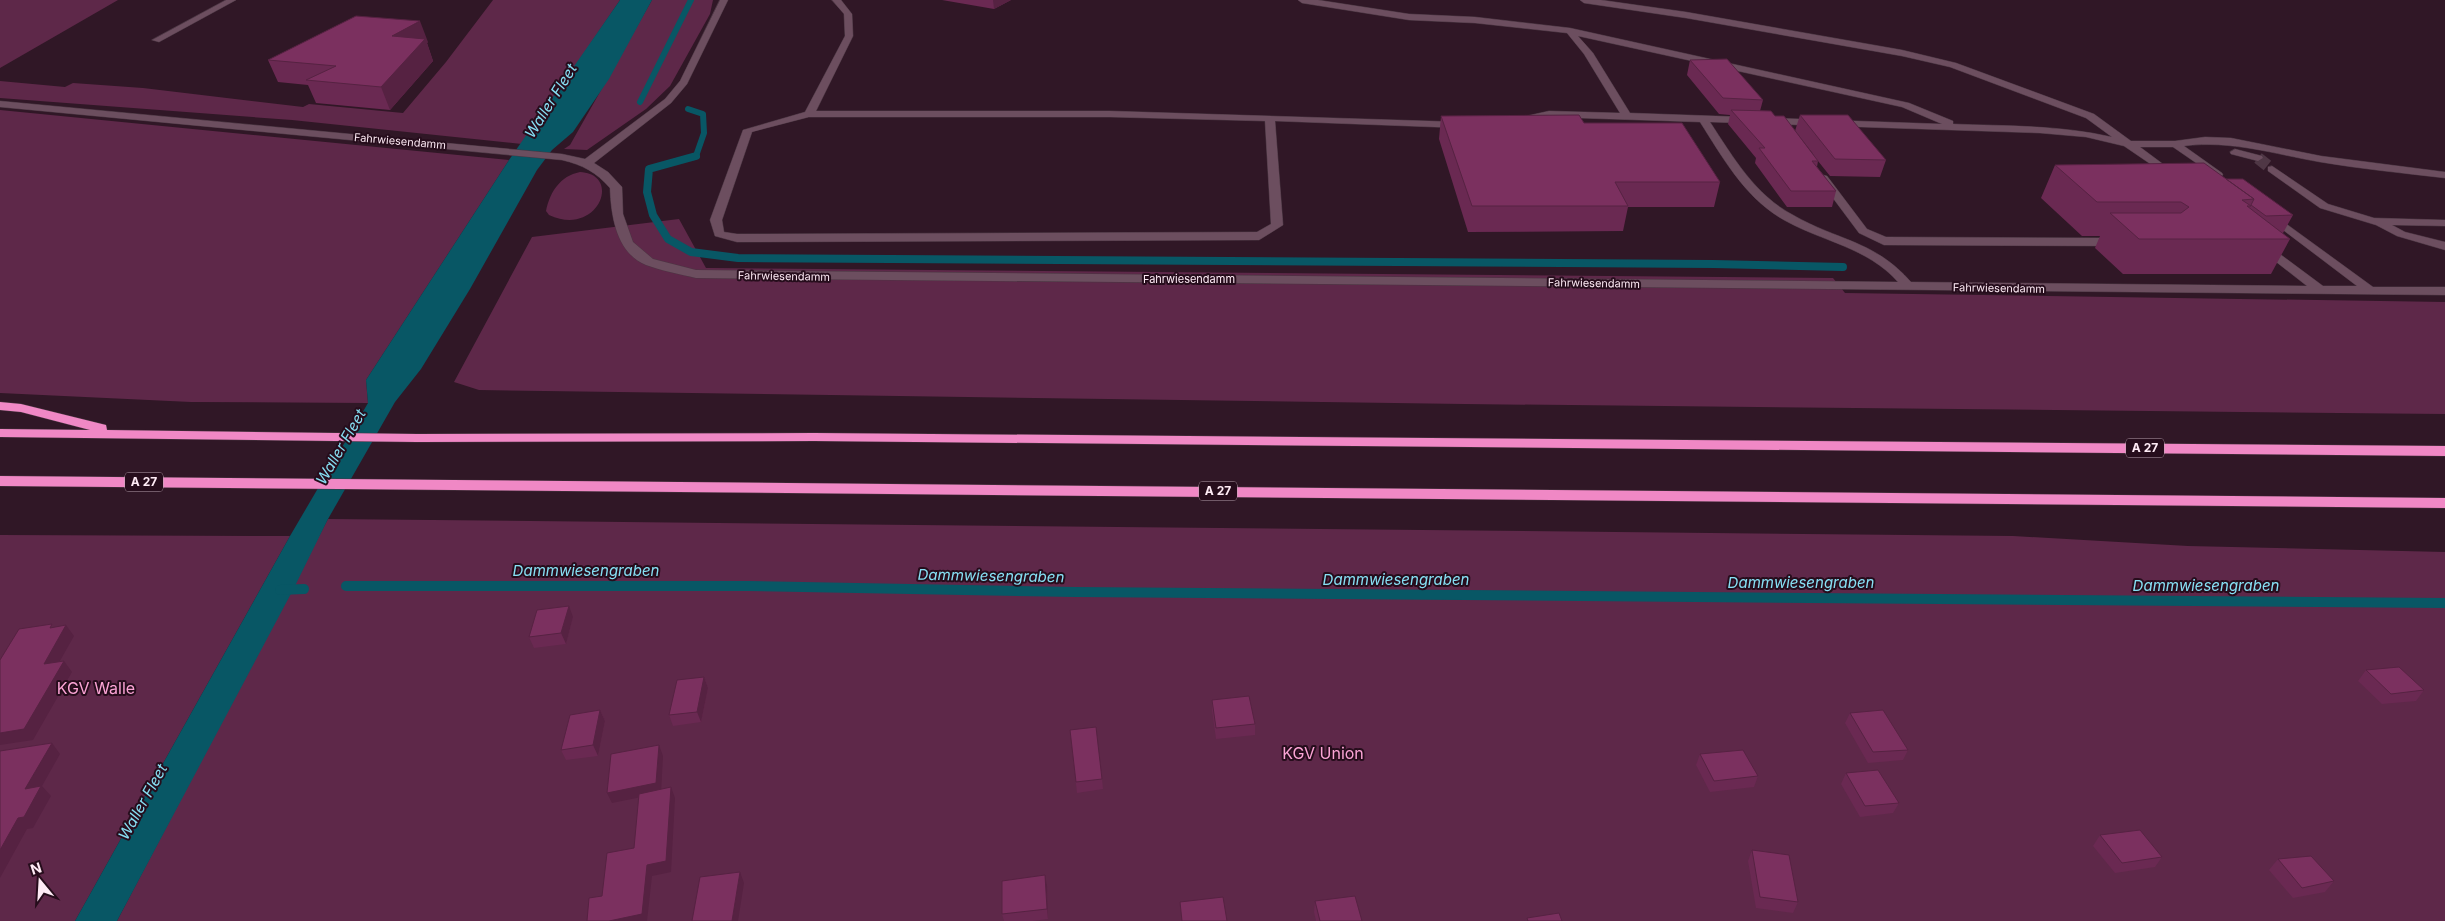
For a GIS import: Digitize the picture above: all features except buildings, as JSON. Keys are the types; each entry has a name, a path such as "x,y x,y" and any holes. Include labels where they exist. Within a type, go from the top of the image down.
{"highway":[{"path":"0,406 21,408 127,434"},
{"name":"A 27","path":"0,433 417,438 824,437 2445,450"},
{"name":"A 27","path":"0,481 2445,503"}],"street":[{"path":"156,40 232,0"},
{"path":"587,163 668,101 684,82 724,0"},
{"path":"809,114 849,36 848,14 836,0"},
{"path":"1302,0 1409,17 1475,20 1570,31 1906,105 1959,127"},
{"path":"1584,0 1686,15 1902,53 1953,65 2090,116 2177,180"},
{"path":"1570,31 1588,53 1627,116"},
{"name":"Fahrwiesendamm","path":"0,104 513,152 562,157 587,163 604,174 616,187 617,214 628,244 649,262 696,274 2445,291"},
{"path":"1270,118 1277,225 1259,236 737,238 719,234 716,220 748,130 809,114 1110,114 1270,118 1472,125"},
{"path":"1510,122 1548,114 1627,116 1959,127 2086,134 2130,144 2175,144 2205,140 2231,141 2321,159 2445,175"},
{"path":"1704,120 1743,178 1775,209 1804,226 1864,250 1883,260 1909,287"},
{"path":"1780,121 1792,137"},
{"path":"2175,144 2231,185"},
{"path":"2187,152 2207,149 2224,150 2258,158"},
{"path":"1815,168 1863,231 1884,241 2125,242"},
{"path":"2272,169 2324,206 2373,221 2401,234 2445,246"},
{"path":"2263,209 2371,290"},
{"path":"2373,221 2445,223"},
{"path":"2255,239 2321,290"}],"green space":[{"path":"0,0 118,0 0,68"},
{"path":"493,0 620,0 522,144 292,120 0,98 0,81 65,87 73,83 143,88 303,107 309,104 403,113 446,62"},
{"path":"652,0 713,0 710,14 670,86 646,109 587,150 564,149 570,145"},
{"path":"0,110 509,160 366,380 368,403 191,402 0,393"},
{"path":"580,172 593,175 600,183 602,193 599,203 592,212 581,218 566,220 549,215 546,211 553,191 567,177"},
{"path":"679,219 706,268 1833,278 1845,293 2445,302 2445,414 1464,404 479,390 454,382 532,237"},
{"name":"KGV Union","path":"328,519 2013,536 2188,546 2445,552 2445,921 117,921"},
{"name":"KGV Walle","path":"0,535 290,536 75,921 0,921"}],"water":[{"name":"Waller Fleet","path":"620,0 652,0 609,79 573,132 552,150 537,170 470,289 421,369 395,402 328,519 294,588 117,921 75,921 290,536 368,403 366,380 509,160"}],"waterway":[{"path":"640,102 691,0"},
{"path":"688,109 703,114 704,133 696,156"},
{"path":"696,156 649,169 647,192 653,215 668,239 691,252 738,258 1713,264 1843,267"},
{"name":"Dammwiesengraben","path":"346,586 748,586 1075,592 2445,603"},
{"name":"Dammwiesengraben","path":"280,590 304,589"}],"tunnel":[{"path":"2258,158 2272,169"}]}
